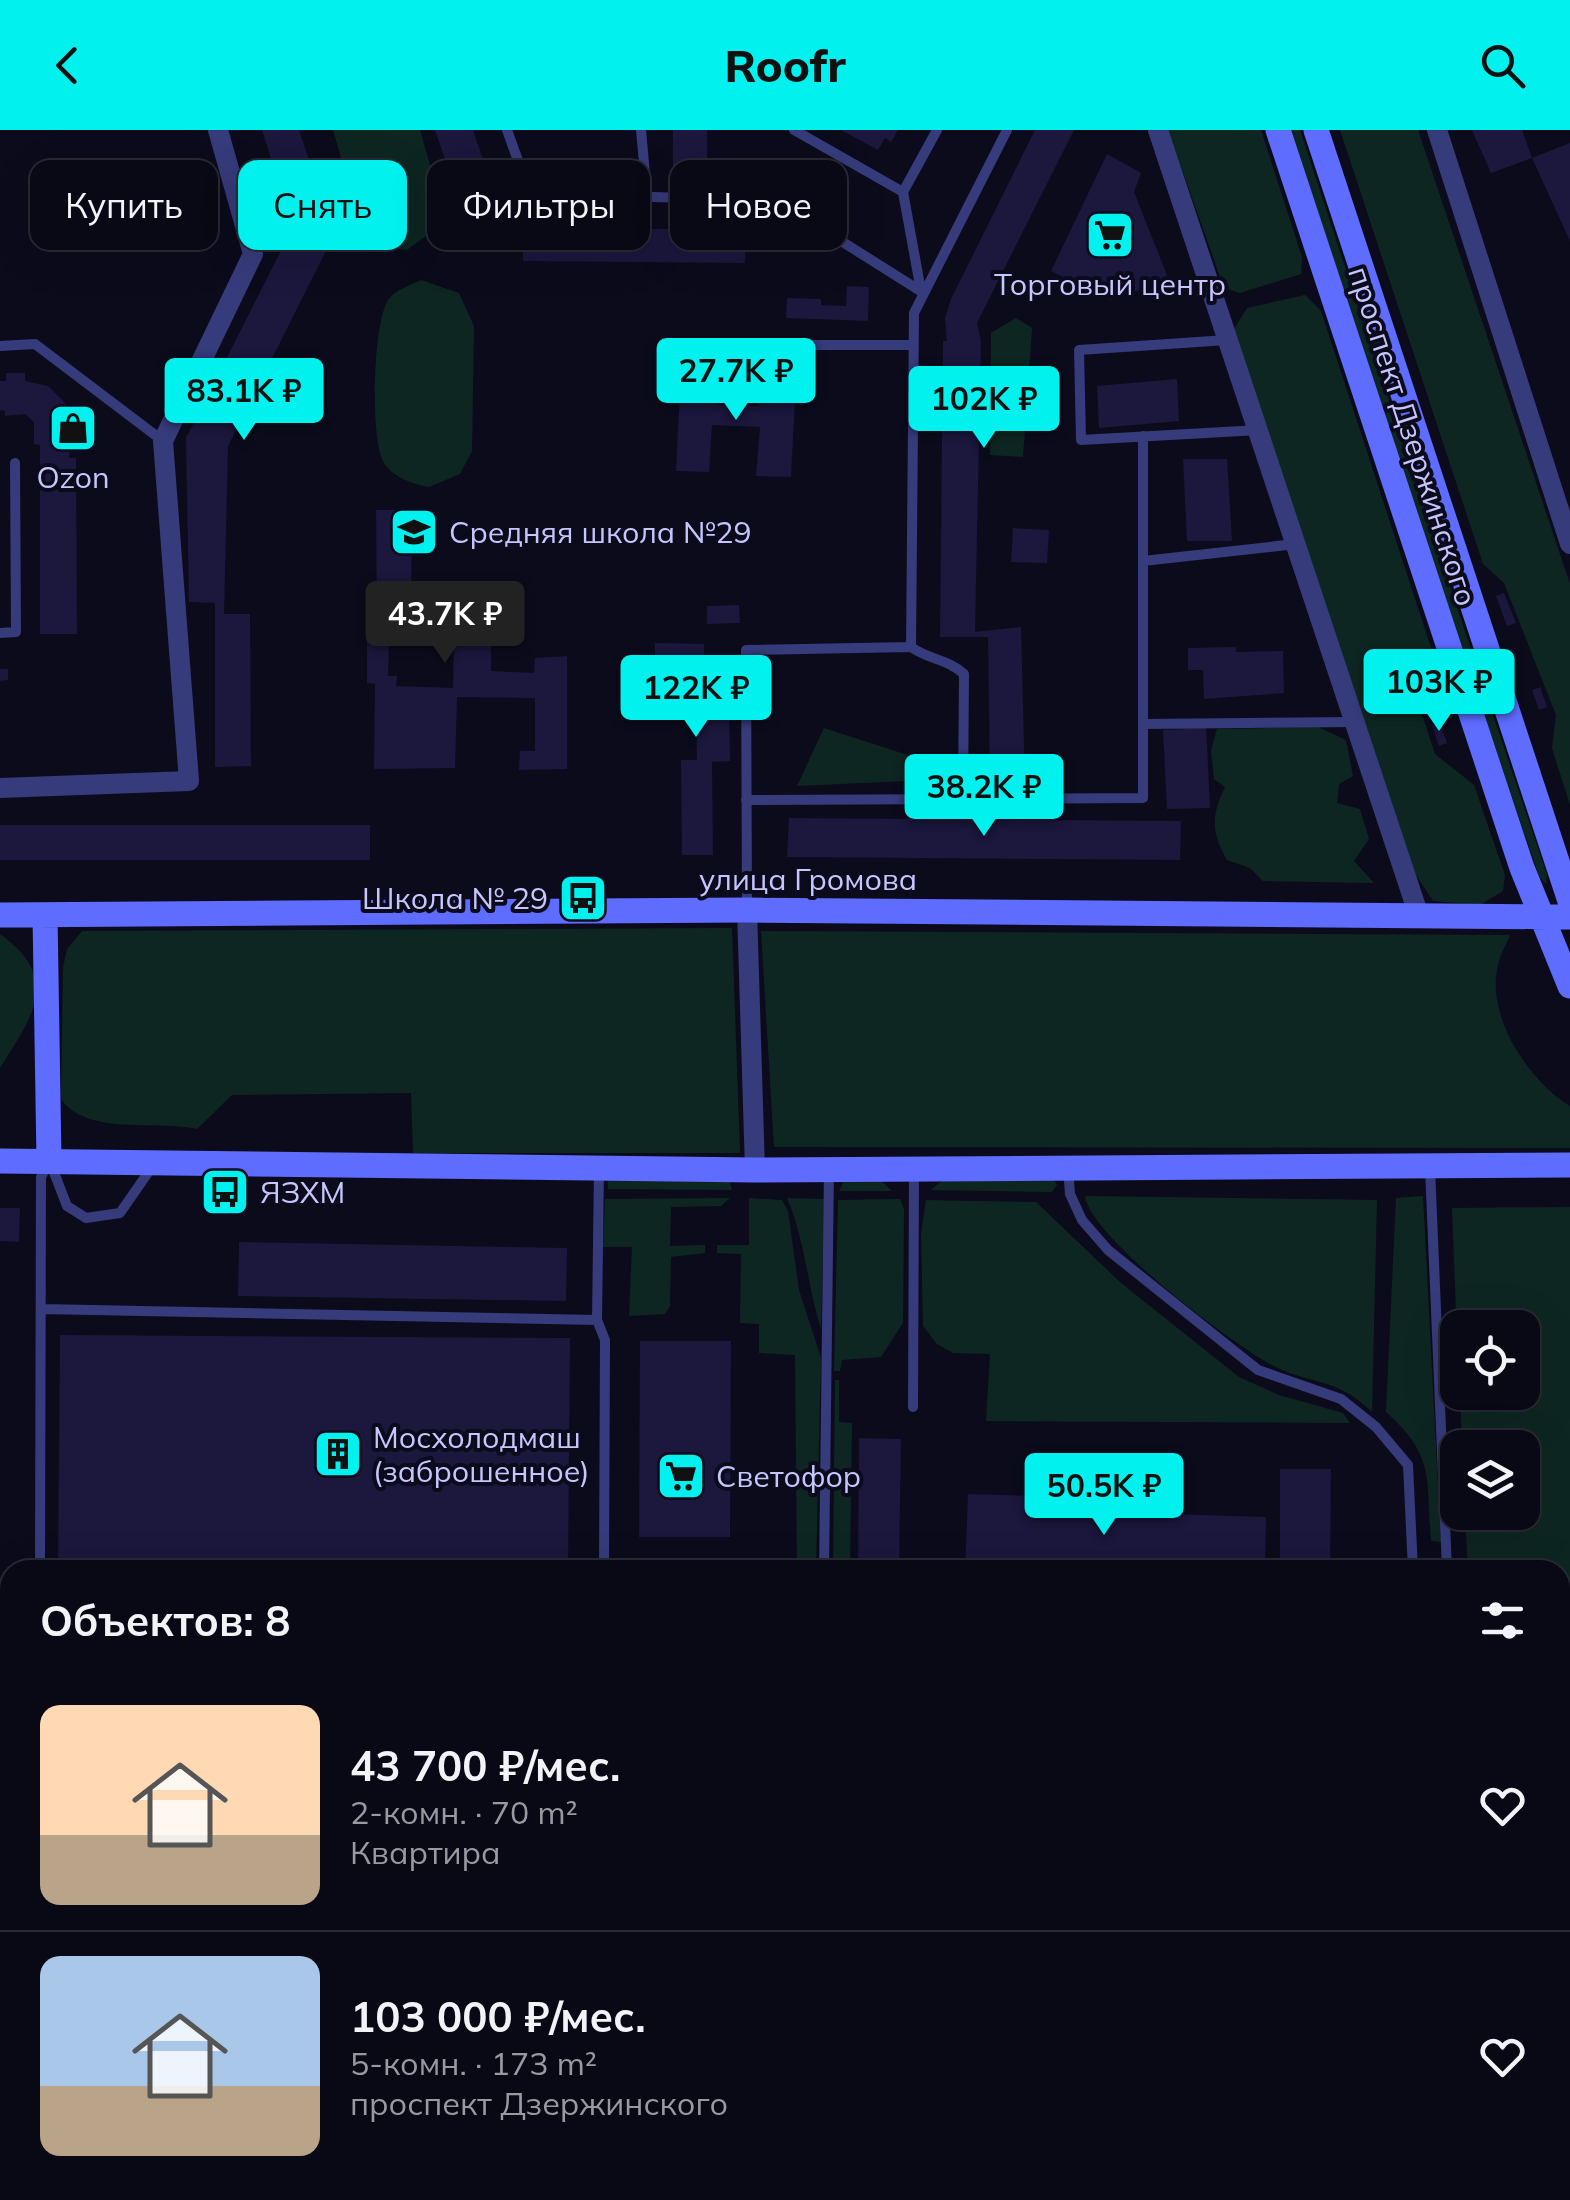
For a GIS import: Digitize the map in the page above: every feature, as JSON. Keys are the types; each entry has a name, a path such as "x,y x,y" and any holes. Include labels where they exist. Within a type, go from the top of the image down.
{"street":[{"path":"0,788 189,781 163,441 253,254 218,130"},
{"path":"1158,130 1419,916"},
{"name":"проспект Дзержинского","path":"1278,130 1539,916 1570,986"},
{"name":"проспект Дзержинского","path":"1316,130 1570,901"},
{"path":"1437,130 1570,544"},
{"path":"747,910 755,1170"},
{"name":"улица Громова","path":"0,915 747,910 1570,917"},
{"path":"46,916 49,1161"},
{"path":"0,1161 755,1170 1068,1165 1570,1165"}],"lane":[{"path":"507,130 518,160"},
{"path":"641,130 644,160"},
{"path":"794,130 903,192"},
{"path":"922,292 903,192 937,130"},
{"path":"911,647 912,345 922,292 1007,130"},
{"path":"650,196 776,200 922,292"},
{"path":"1228,340 1080,350 1081,440 1259,430"},
{"path":"0,346 35,344 163,441"},
{"path":"690,366 790,370 804,345 912,345"},
{"path":"746,800 1143,798 1143,436"},
{"path":"0,632 16,632 15,463"},
{"path":"1144,562 1297,544"},
{"path":"747,910 746,650 911,647 930,660 952,663 964,674 964,799"},
{"path":"1143,724 1357,722"},
{"path":"49,1161 67,1206 95,1218 120,1213 144,1173 157,1164"},
{"path":"40,1560 41,1176 49,1161"},
{"path":"1068,1165 1070,1194 1082,1220 1108,1250 1258,1370 1341,1400 1376,1426 1408,1465 1413,1560"},
{"path":"913,1406 914,1167"},
{"path":"1430,1167 1447,1560"},
{"path":"600,1168 597,1320 605,1340 604,1560"},
{"path":"824,1560 829,1168"},
{"path":"41,1308 597,1320"}],"green space":[{"path":"333,130 420,130 429,160 427,235 407,250 407,160 342,160"},
{"path":"1168,130 1261,130 1302,257 1301,274 1240,293 1224,288"},
{"path":"1291,130 1300,130 1473,656 1465,658"},
{"path":"1340,130 1418,130 1570,584 1570,805 1552,748 1556,715 1504,583 1483,564"},
{"path":"421,280 459,293 474,326 472,451 460,474 429,487 403,479 383,461 375,405 376,355 383,313 395,293"},
{"path":"1305,295 1321,311 1437,666 1418,702 1435,754 1474,785 1505,875 1503,891 1480,905 1433,901 1414,872 1234,329 1247,308"},
{"path":"1016,318 1032,328 1023,457 990,455 991,333"},
{"path":"1476,665 1547,875 1546,884 1539,876 1468,667"},
{"path":"1318,727 1346,740 1353,776 1339,784 1337,803 1360,809 1369,839 1354,861 1374,883 1263,881 1250,868 1227,860 1218,841 1215,815 1225,787 1214,779 1211,750 1217,729"},
{"path":"824,728 932,763 928,780 797,786"},
{"path":"732,928 740,1153 413,1153 411,1093 232,1095 197,1129 105,1122 72,1111 61,1099 63,968 67,949 82,931"},
{"path":"761,931 1510,935 1498,965 1498,1005 1504,1025 1526,1064 1570,1106 1570,1148 774,1147"},
{"path":"0,934 31,966 36,998 23,1031 0,1068"},
{"path":"607,1172 728,1176 732,1190 608,1189"},
{"path":"877,1177 892,1191 839,1191 844,1181"},
{"path":"944,1179 1054,1179 1057,1185 1052,1192 931,1190"},
{"path":"1085,1196 1377,1200 1372,1412 1334,1386 1270,1364 1195,1312 1111,1237"},
{"path":"1423,1196 1441,1542 1431,1541 1428,1485 1421,1456 1386,1412 1396,1198"},
{"path":"730,1198 721,1206 671,1207 670,1246 705,1245 705,1253 671,1257 670,1306 665,1314 629,1316 632,1247 603,1247 605,1199"},
{"path":"749,1198 782,1200 788,1211 799,1290 821,1358 816,1560 797,1560 795,1355 759,1353 759,1324 740,1323 741,1254 717,1253 717,1245 749,1245"},
{"path":"787,1198 824,1199 821,1329 798,1230"},
{"path":"900,1199 904,1209 903,1323 881,1357 842,1360 840,1371 834,1371 838,1200"},
{"path":"926,1200 1036,1202 1121,1283 1239,1377 1279,1395 1343,1413 1350,1423 986,1421 990,1354 953,1353 937,1344 923,1326 921,1234"},
{"path":"1570,1207 1570,1560 1467,1560 1466,1530 1540,1530 1540,1430 1461,1430 1461,1410 1540,1410 1540,1310 1456,1310 1452,1208"},
{"path":"835,1380 839,1380 839,1422 852,1423 850,1560 833,1560"}],"building":[{"path":"262,130 299,130 309,160 272,160"},
{"path":"435,130 473,130 483,160 445,160"},
{"path":"673,130 707,130 707,160 673,160"},
{"path":"841,130 898,130 891,142 885,138 878,150"},
{"path":"1035,130 1074,130 977,323 981,341 975,632 1021,627 1025,782 990,780 988,637 940,637 943,341 947,341 945,318 951,299"},
{"path":"1472,130 1522,130 1532,158 1491,173"},
{"path":"1570,143 1570,241 1532,158"},
{"name":"Торговый центр","path":"1107,154 1141,173 1134,192 1169,280 1111,300 1051,271"},
{"path":"650,229 670,229 670,250 745,250 745,263 523,261 523,250 650,250"},
{"path":"281,250 326,250 228,446 224,614 250,614 251,766 215,767 215,603 189,602 186,438"},
{"path":"847,286 869,287 868,321 786,318 787,298 821,299 821,305 846,306"},
{"path":"681,371 714,373 713,404 759,406 762,378 796,378 791,477 756,476 760,427 712,425 709,472 676,471"},
{"path":"6,373 25,373 25,381 48,386 65,403 65,412 71,412 71,422 77,422 76,445 70,445 69,458 76,458 77,634 40,634 40,445 34,444 34,422 25,414 5,416 5,411 0,410 0,381 6,381"},
{"path":"1177,379 1179,421 1099,428 1097,386"},
{"path":"1183,459 1227,459 1232,541 1187,541"},
{"path":"376,510 412,510 411,598 455,598 455,585 491,585 491,671 534,673 535,658 567,656 567,769 519,770 520,751 535,751 535,698 457,697 455,768 374,769 375,684 367,683 367,625 377,624","holes":["399,624 454,625 453,688 396,686 397,676 388,676 389,639 400,639"]},
{"path":"1013,528 1049,530 1047,563 1011,562"},
{"path":"1504,593 1516,623 1507,626 1496,596"},
{"path":"739,605 740,623 707,624 707,606"},
{"path":"655,643 704,644 704,700 729,699 730,761 712,762 713,855 682,855 681,760 697,760 696,700 686,700 687,693 655,693"},
{"path":"1236,647 1236,652 1283,651 1284,693 1204,699 1203,670 1188,670 1188,648"},
{"path":"0,669 8,669 8,680 0,681"},
{"path":"1540,687 1547,707 1539,710 1532,690"},
{"path":"1440,723 1447,743 1439,746 1432,725"},
{"path":"1183,724 1206,724 1210,808 1167,809 1163,730 1183,729"},
{"path":"789,818 1181,821 1180,860 787,857"},
{"path":"0,825 370,825 370,860 0,860"},
{"path":"0,1208 20,1208 19,1242 0,1241"},
{"path":"239,1242 567,1248 566,1301 238,1296"},
{"name":"Мосхолодмаш (заброшенное)","path":"60,1335 570,1338 568,1560 58,1560"},
{"path":"640,1341 731,1341 730,1537 639,1537"},
{"path":"859,1438 901,1439 899,1560 858,1560"},
{"path":"1280,1469 1331,1469 1330,1560 1280,1560"},
{"path":"968,1494 1100,1498 1099,1512 1266,1517 1265,1560 965,1560"}],"place":[{"name":"Торговый центр","path":"1110,235"},
{"name":"Ozon","path":"73,428"},
{"name":"Средняя школа №29","path":"414,532"},
{"name":"Школа № 29","path":"583,898"},
{"name":"ЯЗХМ","path":"225,1192"},
{"name":"Мосхолодмаш (заброшенное)","path":"338,1454"},
{"name":"Светофор","path":"681,1476"}]}
